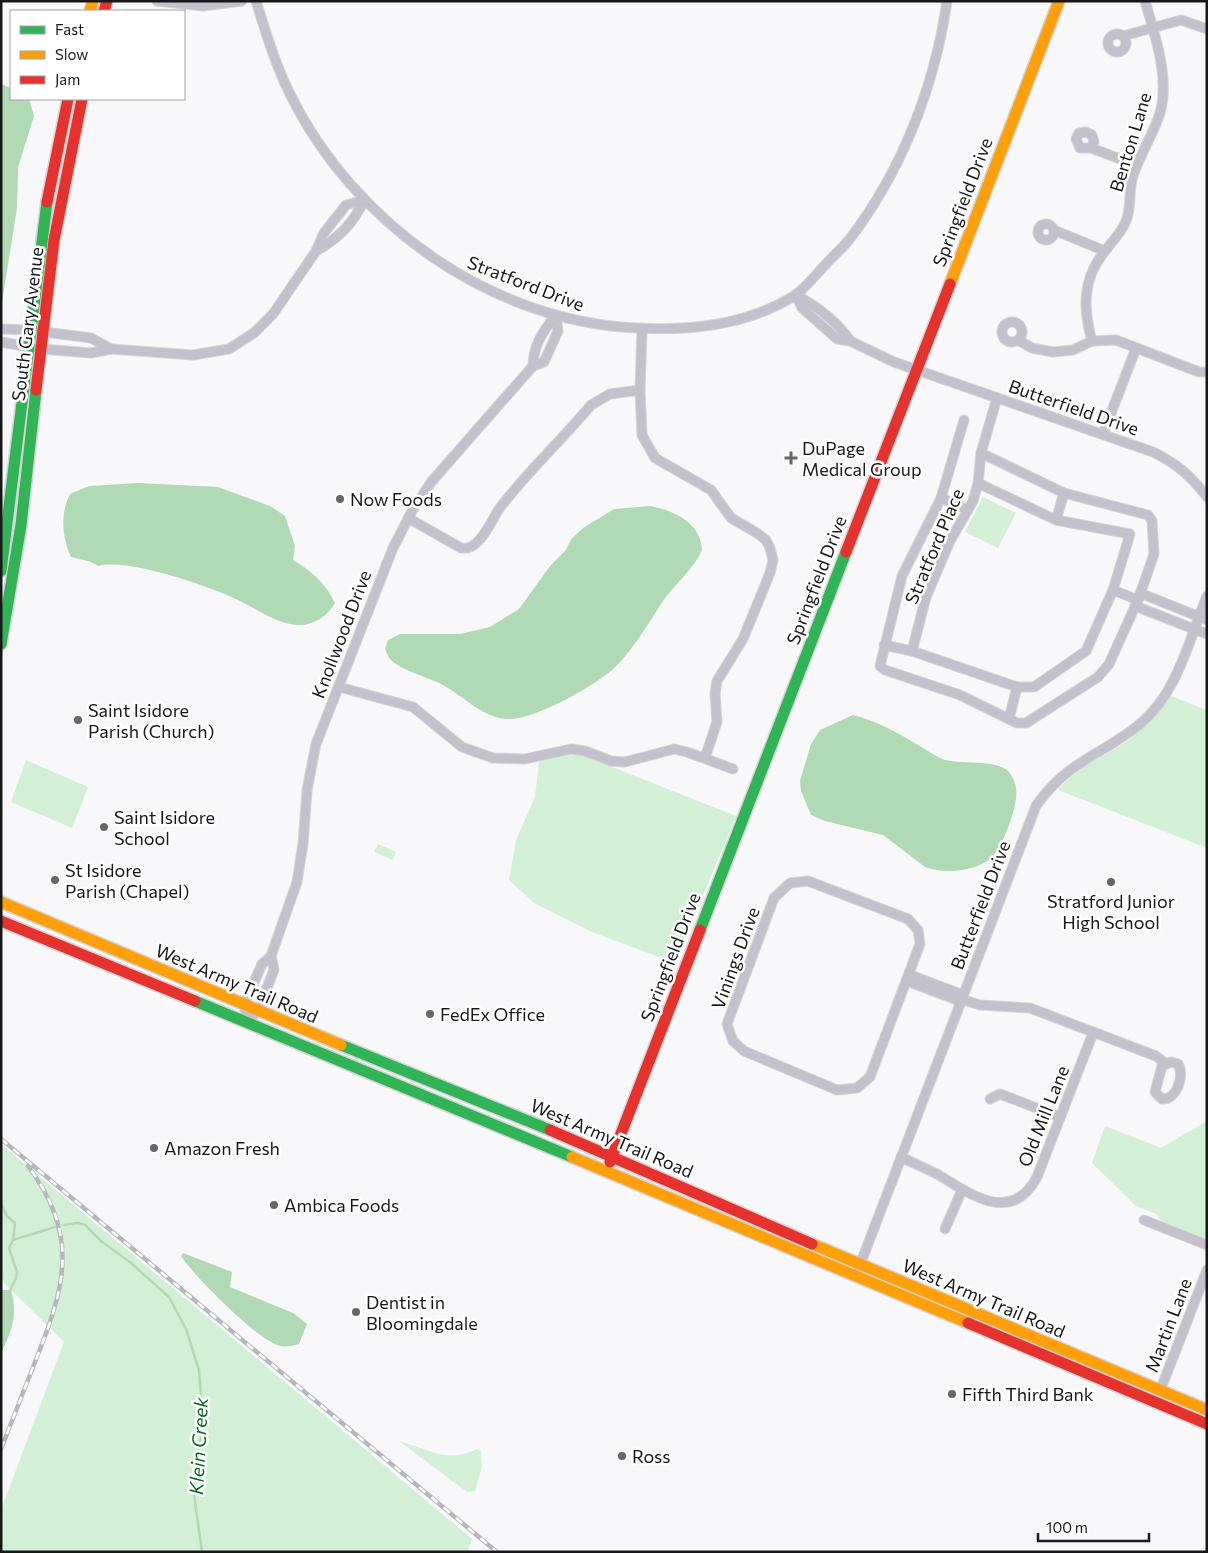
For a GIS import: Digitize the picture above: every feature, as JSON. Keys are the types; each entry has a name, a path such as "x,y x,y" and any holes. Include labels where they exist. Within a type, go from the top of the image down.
{"main road":[{"name":"Springfield Drive","path":"606,1171 1059,1"},
{"name":"South Gary Avenue","path":"1,571 9,522 27,347 45,212 68,100"},
{"name":"South Gary Avenue","path":"1,644 22,524 42,332 63,190 82,100"},
{"path":"9,522 22,524"},
{"name":"West Army Trail Road","path":"1,902 258,1011 613,1156 860,1265 1207,1410"},
{"name":"West Army Trail Road","path":"1,921 247,1021 1155,1404 1207,1424"},
{"path":"1012,1343 1018,1331"},
{"path":"1155,1404 1175,1397"}],"street":[{"path":"157,1 202,6 242,1"},
{"name":"Stratford Drive","path":"256,1 273,55 290,94 320,146 364,200 416,245 472,283 556,316 594,326 642,329 705,326 748,318 796,295 850,239 882,191 903,151 936,57 947,1"},
{"name":"Benton Lane","path":"1092,341 1086,318 1085,298 1095,265 1118,236 1128,218 1129,196 1136,165 1160,114 1163,96 1163,76 1145,1"},
{"path":"1123,36 1181,20 1207,29"},
{"path":"1091,148 1136,165"},
{"path":"1,342 41,349 91,353 110,349 193,355 230,349 254,332 273,314 316,251 324,232 346,205 364,200"},
{"path":"316,251 334,241 357,216 364,200"},
{"path":"1054,230 1105,251"},
{"name":"Butterfield Drive","path":"796,295 813,304 843,330 850,341 886,358 1103,434 1171,460 1187,473 1207,497"},
{"name":"Knollwood Drive","path":"533,366 533,356 543,330 556,316"},
{"name":"Knollwood Drive","path":"247,1021 258,1011 274,970 272,956 297,882 303,844 307,790 314,754 385,567 408,518 442,469 533,366 544,362 558,331 556,316"},
{"path":"1,329 29,330 91,338 110,349"},
{"path":"642,329 640,390 642,435 655,458 711,490 731,518 757,533 770,548 772,560 770,573 743,639 717,682 715,694 717,722 705,758"},
{"path":"1018,340 1032,348 1053,352 1073,350 1092,341 1116,340 1199,372 1207,372"},
{"path":"1103,434 1136,348"},
{"path":"408,518 461,548 470,548 478,541 500,509 592,405 610,394 640,390"},
{"name":"Stratford Place","path":"978,483 1056,520 1130,534 1113,590 1086,651 1034,688 1017,687 912,651 926,597 950,541 968,510 978,483 981,453 997,398"},
{"path":"964,420 941,498 902,576 880,666 885,670 960,695 1009,719 1026,723 1098,677 1109,664 1138,600 1154,554 1152,522 1148,515 1064,492 981,453"},
{"path":"1056,520 1064,492"},
{"path":"941,498 968,510"},
{"path":"1113,590 1138,600 1202,619"},
{"name":"Butterfield Drive","path":"855,1277 1036,806 1047,790 1069,769 1123,736 1152,713 1170,687 1194,629 1202,619 1207,596"},
{"path":"1138,600 1207,634"},
{"path":"884,645 912,651"},
{"path":"338,687 413,707 462,747 493,758 525,759 571,749 585,751 611,761 638,760 674,749 733,769"},
{"path":"1009,719 1017,687"},
{"name":"Vinings Drive","path":"808,880 908,919 918,930 920,944 908,978 870,1077 857,1088 837,1090 744,1051 732,1041 727,1024 774,898 790,882 808,880"},
{"name":"Knollwood Drive","path":"244,1005 262,964 272,956"},
{"path":"908,978 986,1006 1030,1008 1156,1056 1165,1063"},
{"path":"244,1005 247,1021"},
{"name":"Old Mill Lane","path":"901,1157 936,1173 962,1190 989,1202 1005,1202 1023,1194 1037,1177 1093,1033"},
{"path":"990,1099 1000,1094 1060,1117"},
{"path":"945,1229 962,1190"},
{"path":"1144,1220 1207,1245"},
{"name":"Martin Lane","path":"1160,1391 1207,1270"}],"shaded area":[{"path":"1,84 10,88 10,100 29,100 34,116 18,167 17,208 1,308"},
{"path":"138,483 218,487 270,506 285,516 295,546 293,560 318,578 335,603 319,620 303,625 289,624 274,619 225,594 189,581 129,566 98,566 91,562 71,557 63,526 65,509 70,494 89,486"},
{"path":"983,497 1016,513 998,548 965,532"},
{"path":"650,506 676,514 684,519 697,532 702,550 693,565 666,597 625,656 611,671 590,686 561,702 531,715 506,719 481,710 443,685 407,670 389,658 385,649 388,640 400,634 460,634 490,627 519,609 550,566 565,551 572,538 583,528 614,509"},
{"path":"1171,696 1207,710 1207,848 1058,790 1075,773 1137,733 1153,718"},
{"path":"853,715 887,727 945,760 996,765 1008,771 1016,786 1015,804 1005,835 991,858 968,869 941,871 932,869 925,867 883,835 825,821 811,815 801,791 800,781 811,744 820,730"},
{"path":"564,755 582,755 736,816 675,963 592,932 534,903 509,880 516,840 535,797 539,762"},
{"path":"26,760 88,787 72,828 11,802"},
{"path":"378,844 396,852 393,860 374,852"},
{"path":"1207,1121 1207,1240 1161,1221 1156,1214 1136,1206 1092,1163 1105,1126 1161,1148"},
{"path":"1,1144 472,1539 467,1552 1,1552 1,1510 64,1342 4,1283 1,1273"},
{"path":"183,1253 232,1272 230,1287 293,1313 307,1324 299,1344 280,1346 267,1340 255,1331 240,1319 198,1277 181,1256"},
{"path":"1,1290 11,1290 14,1316 11,1330 1,1354"},
{"path":"399,1441 438,1454 456,1455 477,1449 481,1451 482,1467 475,1491 467,1492"}],"waterway":[{"path":"1,1204 7,1216 15,1223 13,1240"},
{"name":"Klein Creek","path":"64,1225 78,1223 85,1225 101,1241 131,1263 169,1297 186,1329 199,1370 203,1424 193,1487 202,1552"},
{"name":"Klein Creek","path":"10,1291 17,1272 9,1248 13,1240 55,1227"}],"railway":[{"path":"1,1139 497,1552"},
{"path":"1,1449 47,1331 60,1282 62,1260 61,1237 55,1214 44,1191 28,1166"}],"traffic: fast":[{"path":"1,571 47,202"},
{"path":"1,644 21,525 36,390"},
{"path":"700,930 846,552"},
{"path":"195,1001 572,1157"},
{"path":"341,1045 550,1130"}],"traffic: slow":[{"path":"90,10 93,1"},
{"path":"950,284 1059,1"},
{"path":"1,902 341,1045"},
{"path":"572,1157 968,1323"},
{"path":"812,1244 1207,1410"}],"traffic: jam":[{"path":"104,10 107,1"},
{"path":"47,202 68,100"},
{"path":"36,390 54,240 82,100"},
{"path":"846,552 950,284"},
{"path":"1,921 195,1001"},
{"path":"610,1162 700,930"},
{"path":"550,1130 812,1244"},
{"path":"968,1323 1207,1424"}],"place":[{"name":"DuPage Medical Group","path":"791,458"},
{"name":"Now Foods","path":"340,499"},
{"name":"Saint Isidore Parish (Church)","path":"78,720"},
{"name":"Saint Isidore School","path":"104,827"},
{"name":"St Isidore Parish (Chapel)","path":"55,880"},
{"name":"Stratford Junior High School","path":"1111,882"},
{"name":"FedEx Office","path":"430,1014"},
{"name":"Amazon Fresh","path":"154,1148"},
{"name":"Ambica Foods","path":"274,1205"},
{"name":"Dentist in Bloomingdale","path":"356,1312"},
{"name":"Fifth Third Bank","path":"952,1394"},
{"name":"Ross","path":"622,1456"}]}
